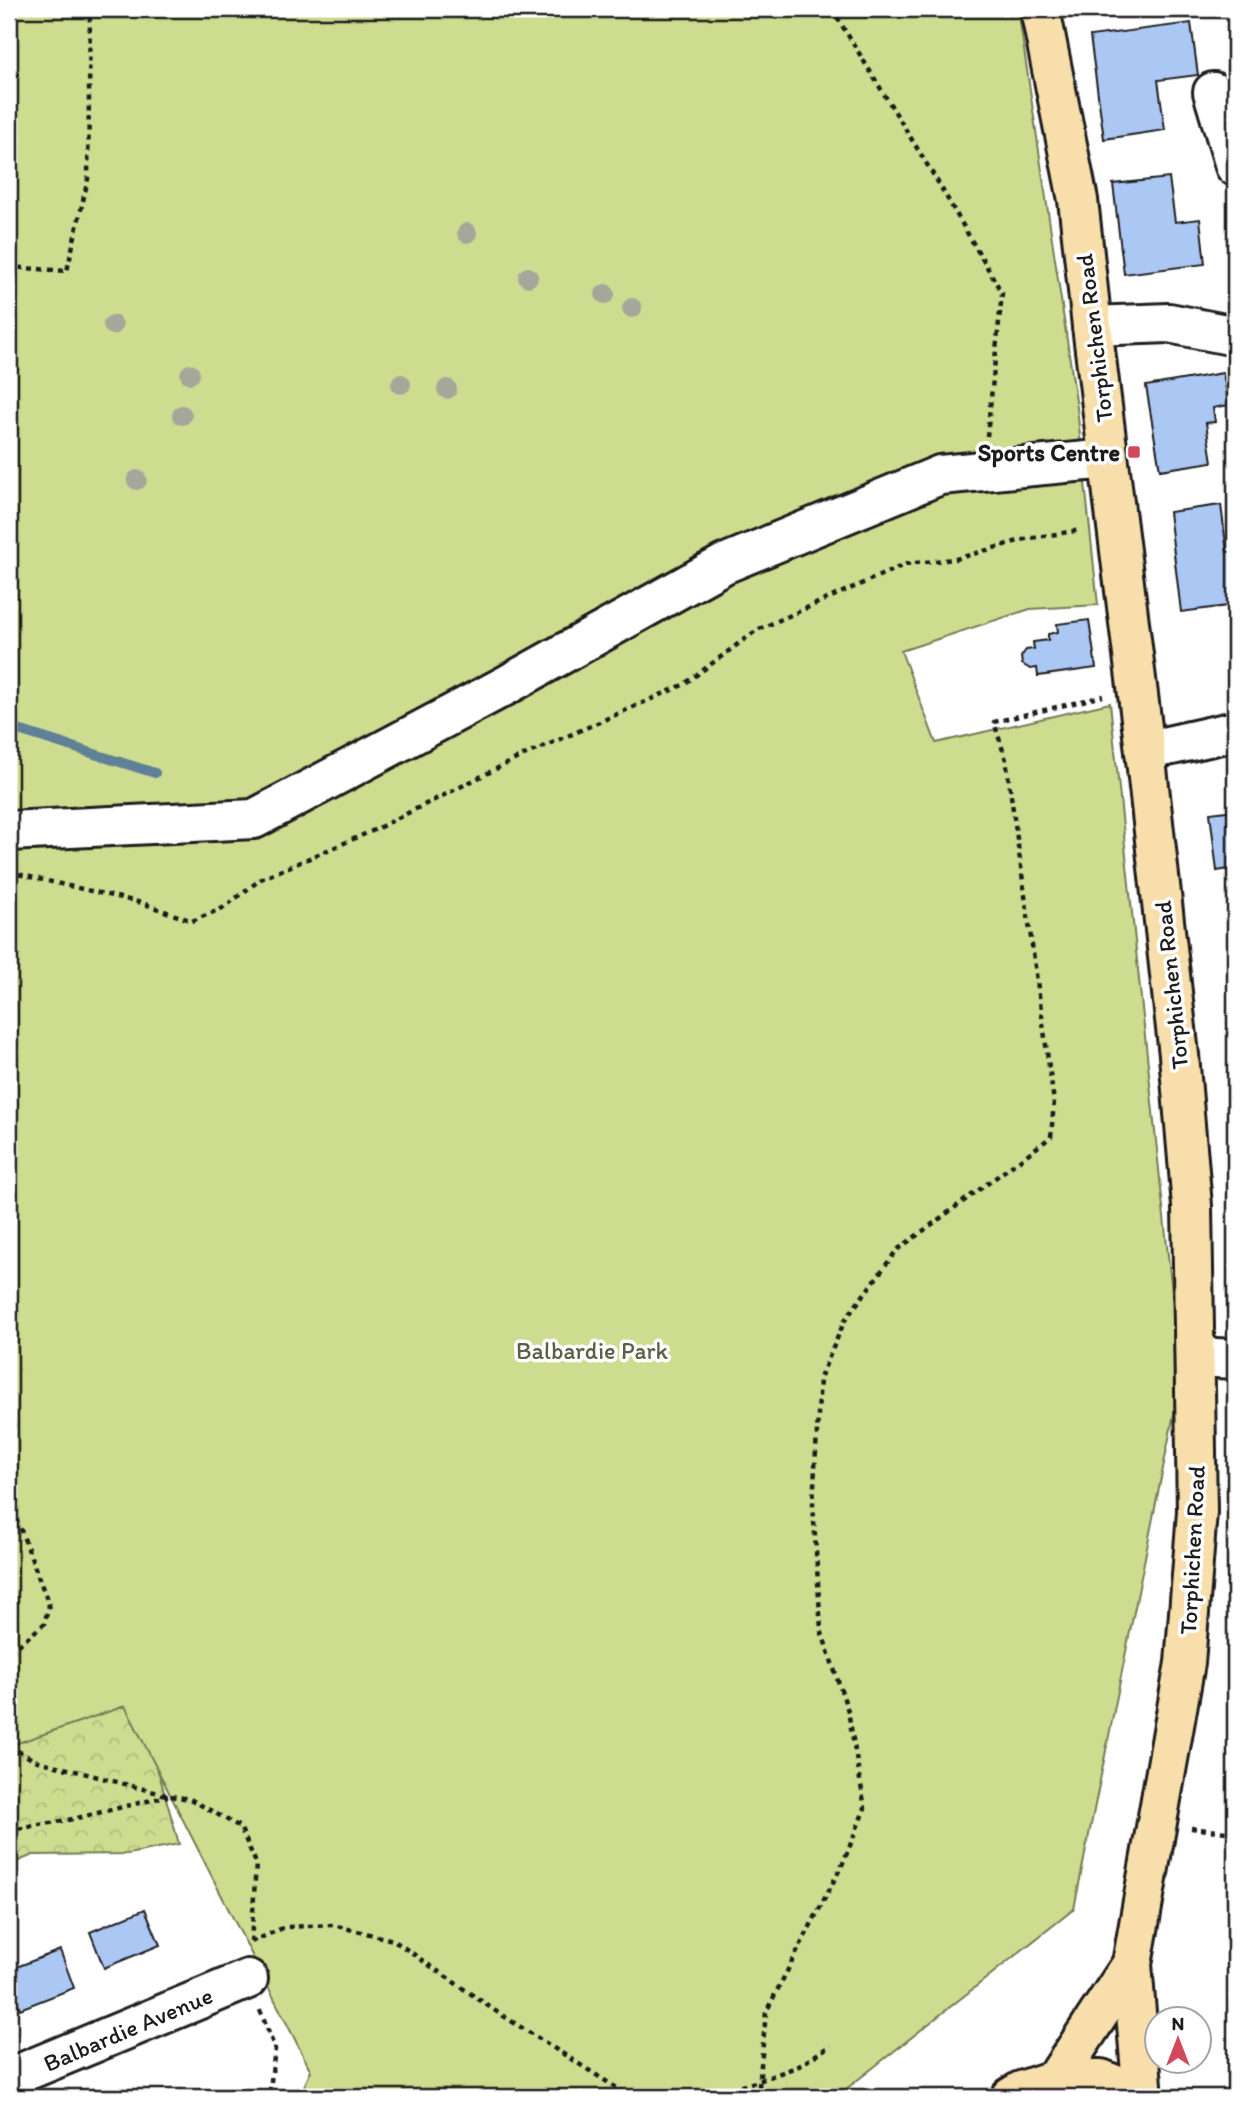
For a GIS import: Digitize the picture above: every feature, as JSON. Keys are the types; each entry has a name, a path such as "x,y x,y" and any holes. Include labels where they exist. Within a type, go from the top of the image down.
{"main road":[{"name":"Torphichen Road","path":"1040,9 1078,200 1091,326 1145,751 1179,1055 1192,1206 1197,1513 1186,1649 1132,1964"},
{"path":"1056,2079 1132,1964"},
{"path":"1011,2097 1056,2079 1101,2079 1143,2097 1132,1964"}],"street":[{"path":"1213,92 1235,166"},
{"path":"1091,326 1169,323 1235,334"},
{"path":"9,831 254,819 505,686 724,564 940,475 1108,459"},
{"path":"1145,751 1235,731"},
{"path":"1196,1357 1235,1359"},
{"name":"Balbardie Avenue","path":"9,2078 250,1960"}],"path":[{"path":"9,133 15,132 11,9"},
{"path":"9,267 67,271 89,179 90,9"},
{"path":"832,9 1002,293 984,469"},
{"path":"9,873 142,903 192,920 223,908 261,879 372,831 518,758 684,685 757,631 906,564 956,559 1025,539 1116,524"},
{"path":"758,2097 766,2012 843,1863 865,1808 848,1711 821,1630 813,1504 820,1378 845,1320 897,1250 1051,1137 1054,1102 1006,760 994,722 1137,688"},
{"path":"9,1512 19,1525 48,1605 44,1624 9,1653"},
{"path":"9,1746 34,1760 190,1799 240,1826 256,1863 250,1960 275,2049 269,2097"},
{"path":"9,1832 170,1796"},
{"path":"1157,1824 1235,1833"},
{"path":"250,1960 285,1927 333,1925 393,1940 497,2012 631,2097"},
{"path":"702,2097 759,2081 799,2066 831,2045"}],"green space":[{"name":"Balbardie Park","path":"9,9 1018,9 1077,408 1098,605 1030,609 901,651 936,743 1110,703 1181,1379 1074,1909 836,2097 299,2097 311,2071 125,1706 9,1746"},
{"path":"9,1632 114,1666 159,1774 179,1844 128,1854 33,1855 9,1865"}],"building":[{"path":"1191,23 1198,75 1158,80 1165,130 1104,139 1090,36"},
{"path":"1169,178 1175,222 1200,219 1205,264 1124,274 1113,184"},
{"path":"1223,373 1229,405 1213,408 1215,422 1206,423 1212,462 1160,470 1146,386"},
{"path":"1221,505 1227,552 1235,551 1235,605 1181,612 1169,512"},
{"path":"1089,620 1096,668 1038,676 1037,668 1030,669 1022,664 1021,657 1026,650 1034,649 1033,642 1048,640 1048,634 1058,632 1057,624"},
{"path":"1235,810 1235,868 1217,871 1210,813"},
{"path":"145,1909 160,1945 104,1968 90,1932"},
{"path":"60,1950 74,1988 20,2009 9,1979 9,1970"}],"waterway":[{"path":"9,727 155,773"}],"place":[{"name":"Sports Centre","path":"1134,452"}]}
